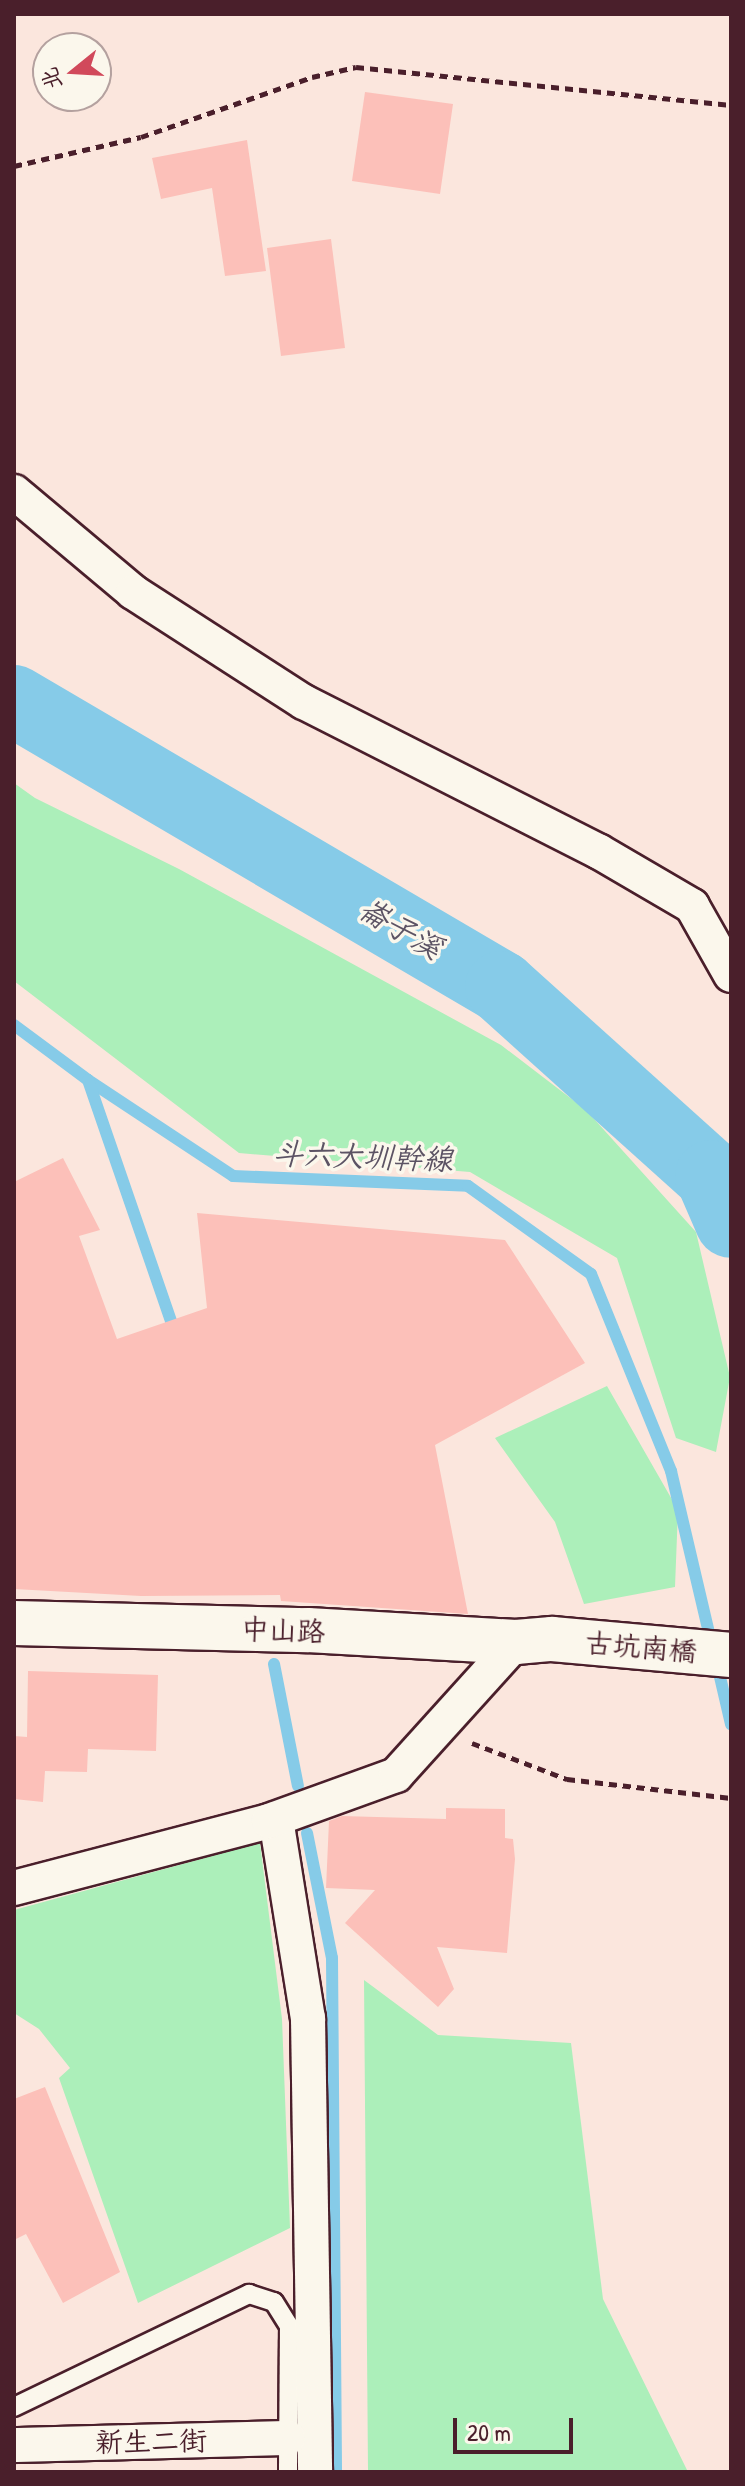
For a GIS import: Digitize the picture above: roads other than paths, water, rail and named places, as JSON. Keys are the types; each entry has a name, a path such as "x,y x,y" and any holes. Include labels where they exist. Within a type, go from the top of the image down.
{"main road":[{"name":"中山路","path":"14,1623 308,1630 534,1640"},
{"name":"古坑南橋","path":"534,1640 731,1655"}],"street":[{"path":"14,492 133,592 304,702 598,851 692,906 731,975"},
{"path":"14,1888 276,1819 396,1775 437,1730 534,1640"},
{"path":"276,1819 308,2018 315,2472"},
{"name":"新生二街","path":"14,2445 288,2438"}],"lane":[{"path":"14,2407 249,2294 274,2302 289,2326 288,2472"}],"waterway":[{"name":"崙子溪","path":"14,701 501,987 711,1176 731,1222"},
{"name":"斗六大圳幹線","path":"14,1025 88,1080 233,1176 468,1186 591,1274 671,1471 712,1646"},
{"path":"88,1080 176,1335"},
{"path":"274,1664 298,1786"},
{"name":"斗六大圳幹線","path":"717,1664 731,1724"},
{"path":"307,1833 332,1958 336,2472"}]}
